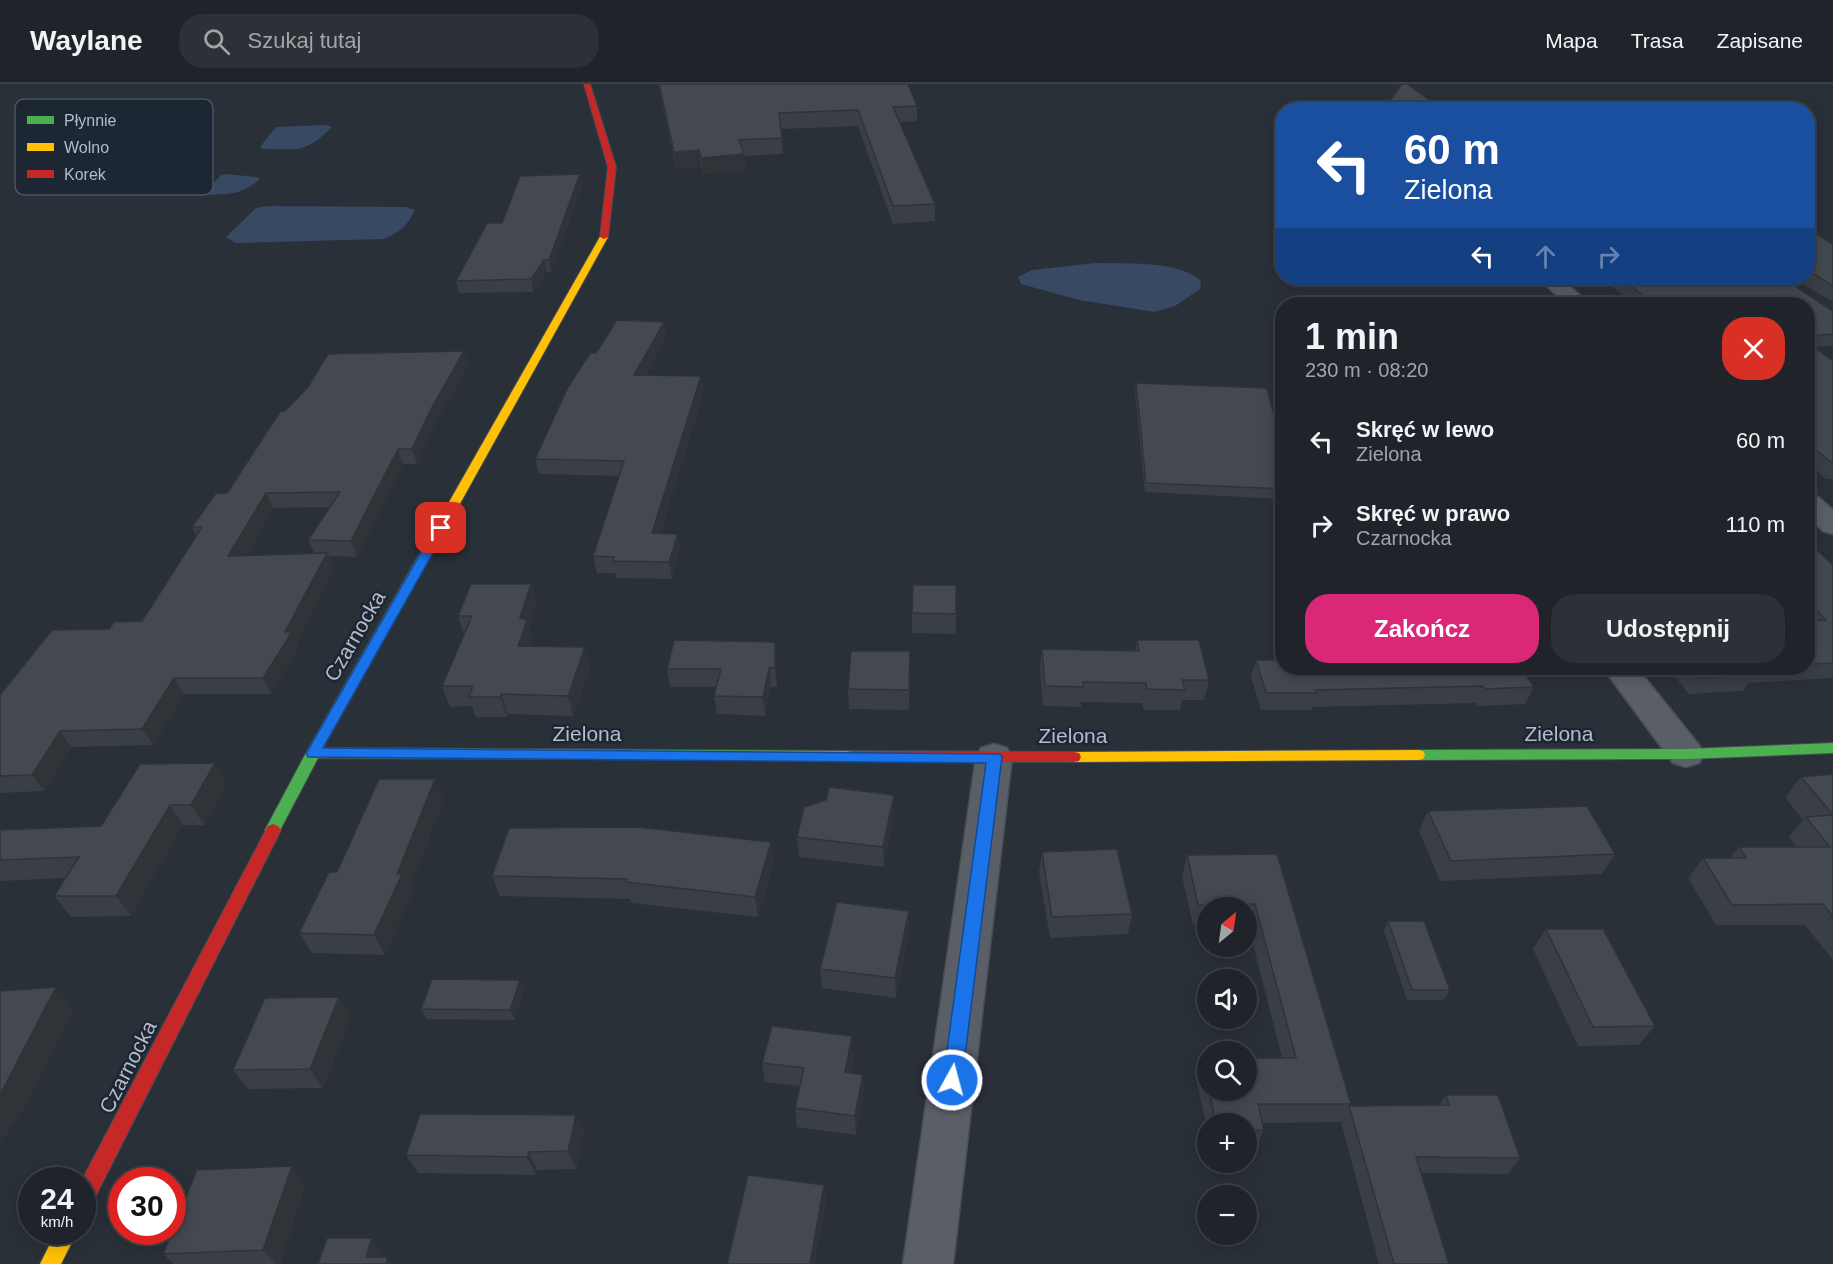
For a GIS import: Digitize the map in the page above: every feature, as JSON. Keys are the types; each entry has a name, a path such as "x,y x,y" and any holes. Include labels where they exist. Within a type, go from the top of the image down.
{"street":[{"name":"Czarnocka","path":"96,1175 313,753 603,242 612,167 587,84"},
{"path":"1557,285 1571,297"},
{"path":"1815,509 1833,525"},
{"path":"1624,675 1686,754"},
{"name":"Zielona","path":"313,753 994,757 1686,754 1833,748"},
{"path":"928,1264 994,757"},
{"path":"50,1264 60,1245"}],"water":[{"path":"326,125 332,127 308,146 294,149 263,149 260,147 276,127"},
{"path":"221,175 260,179 240,191 213,195 213,184"},
{"path":"268,206 406,207 415,210 403,228 384,239 235,243 226,237 256,208"},
{"path":"1095,263 1151,264 1180,269 1201,281 1200,289 1175,306 1155,312 1079,300 1021,284 1018,277 1032,270"}],"building":[{"path":"659,84 908,84 917,106 893,107 935,204 893,206 858,110 779,113 782,138 739,140 744,154 701,158 699,150 674,152"},
{"path":"1402,84 1407,84 1432,102 1389,102"},
{"path":"580,174 549,260 544,260 531,279 456,281 487,223 502,223 520,176"},
{"path":"1815,233 1833,244 1833,286 1815,274"},
{"path":"1629,285 1794,285 1812,297 1646,297"},
{"path":"1815,299 1833,310 1833,334 1815,335"},
{"path":"617,320 664,322 634,375 701,376 652,533 678,534 669,562 613,561 614,557 593,556 624,461 535,459 567,389 590,353 596,353"},
{"path":"1815,348 1833,361 1833,464 1815,449"},
{"path":"464,351 431,409 412,449 398,449 351,541 308,540 340,492 266,493 228,556 327,553 285,632 292,632 263,678 174,678 142,729 60,731 32,775 0,776 0,695 52,630 109,629 114,622 142,621 202,527 192,527 216,493 227,493 280,412 285,411 308,387 328,354"},
{"path":"1136,383 1267,388 1275,420 1275,489 1146,483"},
{"path":"1815,548 1833,565 1833,663 1815,664 1815,621 1826,620 1815,608"},
{"path":"471,584 531,584 520,618 527,620 518,646 585,647 568,696 501,694 500,697 469,697 473,686 442,686 472,616 458,616"},
{"path":"913,585 956,585 956,614 912,613"},
{"path":"674,640 775,642 775,668 769,668 763,697 714,696 721,669 667,669"},
{"path":"1137,640 1199,640 1209,680 1182,680 1185,690 1147,689 1146,683 1083,682 1083,687 1045,686 1042,649 1139,651"},
{"path":"851,651 910,651 909,690 848,689"},
{"path":"1256,660 1275,660 1275,675 1526,675 1534,687 1485,689 1483,686 1266,693"},
{"path":"1696,675 1753,675 1699,678"},
{"path":"215,763 191,805 170,805 116,896 54,896 79,857 0,860 0,830 101,826 140,764"},
{"path":"1833,774 1833,815 1801,777"},
{"path":"379,779 435,779 397,874 402,874 374,935 299,933 329,872 337,872"},
{"path":"829,787 894,795 883,847 797,837 804,807 826,800"},
{"path":"1587,806 1615,854 1451,861 1428,811"},
{"path":"1833,815 1833,917 1823,904 1732,905 1703,858 1746,858 1739,847 1830,847 1806,817"},
{"path":"638,827 771,842 755,897 626,882 627,879 492,876 509,828"},
{"path":"1117,849 1132,914 1052,917 1042,852"},
{"path":"1277,854 1351,1104 1258,1104 1264,1130 1257,1130 1257,1113 1214,1113 1211,1101 1257,1101 1257,1058 1296,1058 1257,912 1257,897 1197,897 1197,900 1187,855"},
{"path":"837,902 909,911 895,978 820,969"},
{"path":"1388,921 1424,921 1450,990 1412,990"},
{"path":"1546,929 1603,929 1655,1026 1593,1027"},
{"path":"432,979 520,980 510,1010 421,1009"},
{"path":"56,987 0,1095 0,991"},
{"path":"339,997 310,1069 233,1070 265,998"},
{"path":"772,1026 852,1036 845,1072 863,1075 855,1116 795,1108 804,1068 762,1063"},
{"path":"1446,1095 1498,1095 1520,1158 1416,1157 1449,1264 1394,1264 1349,1106 1449,1105"},
{"path":"420,1114 576,1115 568,1151 529,1152 527,1157 406,1155"},
{"path":"292,1166 263,1250 163,1254 167,1245 186,1245 186,1197 197,1170"},
{"path":"748,1175 824,1185 810,1264 727,1264"},
{"path":"327,1238 372,1238 366,1257 388,1257 386,1264 318,1264"}],"traffic: fast":[{"path":"273,830 313,753 446,518"},
{"path":"1418,755 1686,754 1833,748"},
{"path":"313,753 852,756"}],"traffic: slow":[{"path":"446,518 604,237"},
{"path":"1074,757 1418,755"},
{"path":"50,1264 60,1245"}],"traffic: jam":[{"path":"587,84 612,167 604,237"},
{"path":"852,756 1074,757"},
{"path":"96,1175 273,830"}],"route":[{"path":"441,528 313,753 994,757 952,1080"}]}
